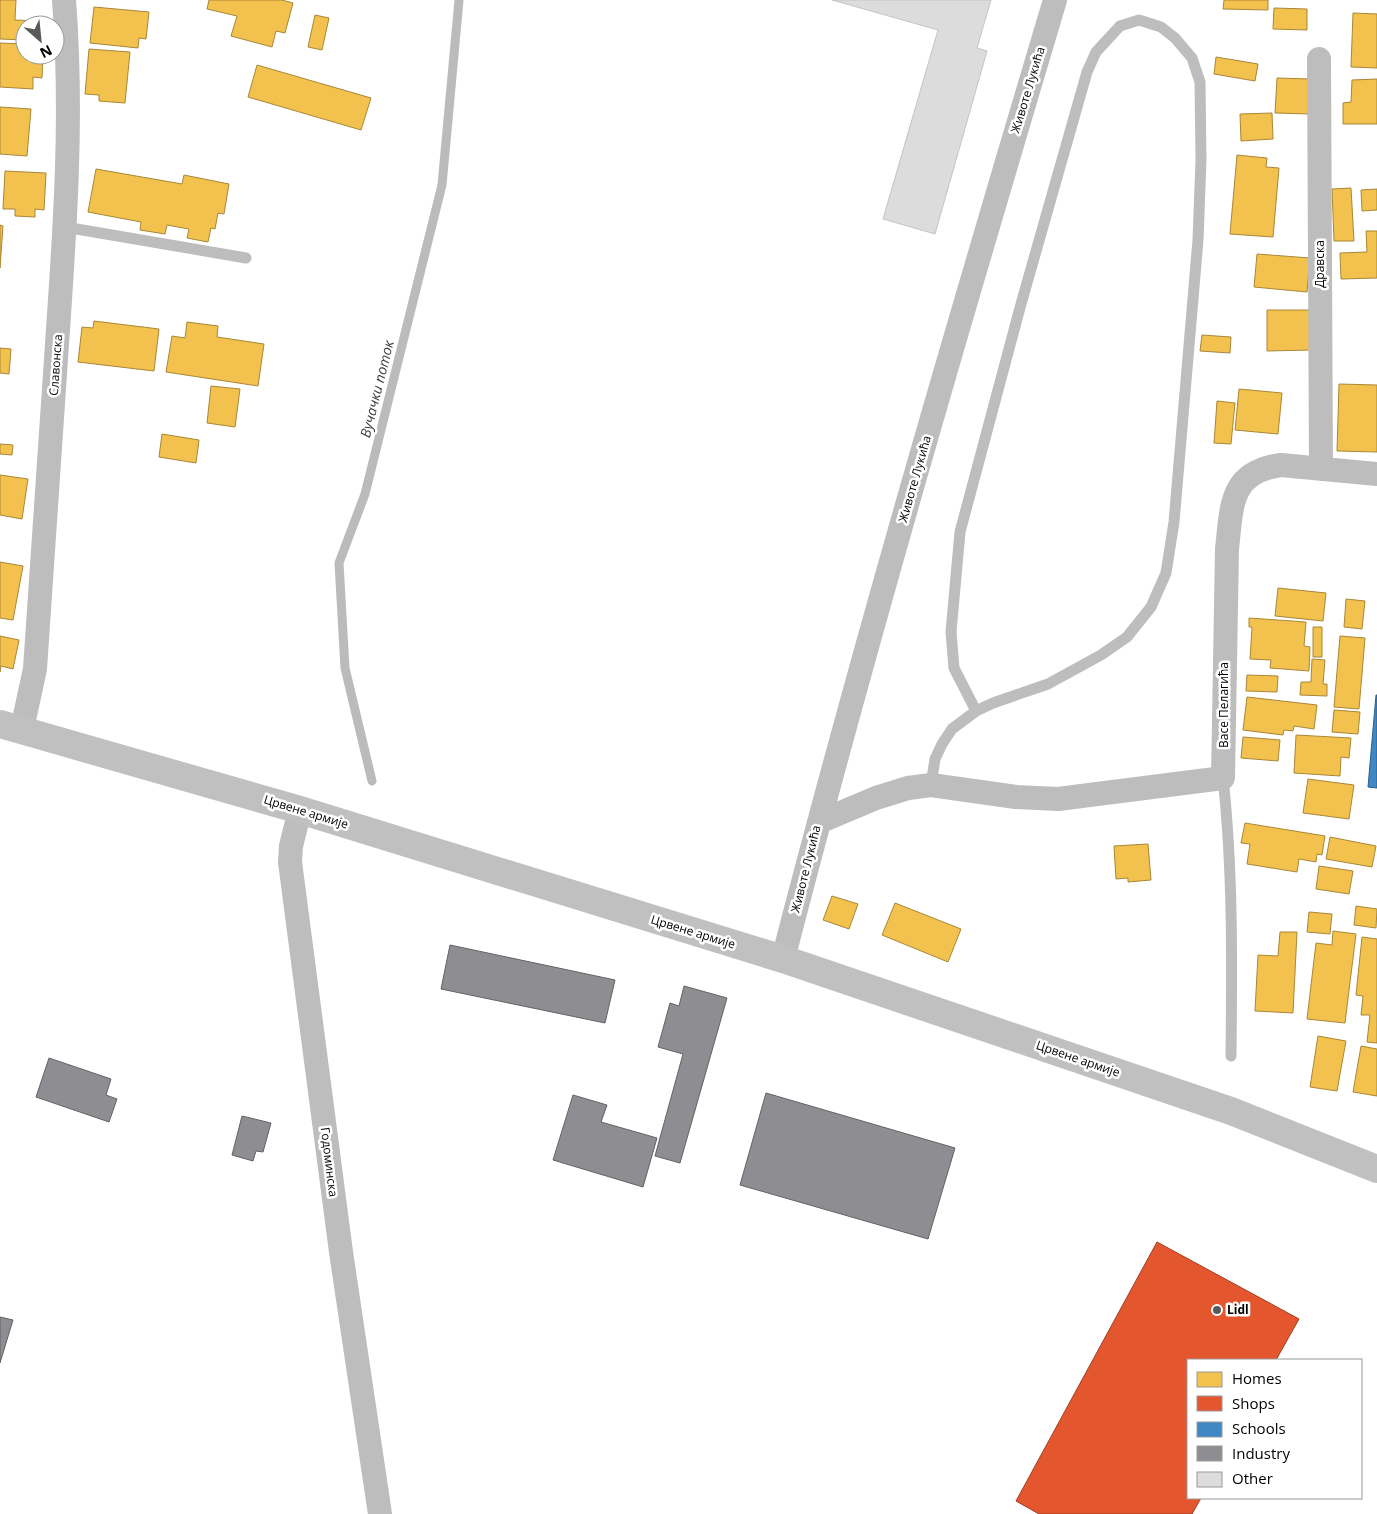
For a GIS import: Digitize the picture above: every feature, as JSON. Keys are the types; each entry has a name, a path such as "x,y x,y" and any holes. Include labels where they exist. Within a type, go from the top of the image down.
{"main road":[{"name":"Црвене армије","path":"11,726 300,810 783,960 1231,1111 1377,1169"}],"street":[{"name":"Славонска","path":"11,726 35,668 66,228 69,113 64,0"},
{"name":"Животе Лукића","path":"783,960 819,822 960,319 1055,0"},
{"name":"Дравска","path":"1319,59 1321,469"},
{"name":"Васе Пелагића","path":"1223,778 1227,549 1231,513 1238,488 1246,478 1266,467 1281,464 1377,474"},
{"path":"819,822 876,798 908,788 931,785 1016,796 1058,799 1223,778"},
{"name":"Годоминска","path":"300,810 291,846 291,872 341,1252 380,1514"}],"lane":[{"path":"931,785 935,759 952,729 976,711 993,703 1048,684 1101,655 1127,637 1150,608 1166,573 1174,522 1198,240 1201,160 1200,82 1192,58 1175,38 1161,27 1138,20 1120,26 1096,52 1087,72 1018,314 960,532 951,632 954,668 976,711"},
{"path":"66,228 246,258"},
{"path":"1223,778 1230,856 1231,1056"}],"building: Homes":[{"path":"0,0 16,0 15,40 0,39"},
{"path":"209,0 282,0 293,3 285,33 276,31 272,47 231,36 237,16 207,9"},
{"path":"1224,0 1268,0 1268,10 1223,9"},
{"path":"94,7 149,12 146,39 139,38 138,48 90,43"},
{"path":"1274,8 1307,9 1307,30 1273,29"},
{"path":"1353,13 1377,14 1377,68 1351,67"},
{"path":"315,15 329,18 322,50 308,47"},
{"path":"0,43 15,44 15,65 43,65 42,78 33,77 33,89 0,87"},
{"path":"89,49 130,52 125,103 99,101 99,95 85,94"},
{"path":"1216,57 1258,64 1255,81 1214,74"},
{"path":"257,65 371,98 361,130 248,97"},
{"path":"1277,78 1310,79 1309,114 1275,113"},
{"path":"1377,79 1377,124 1343,124 1343,103 1351,102 1352,80"},
{"path":"0,107 31,109 27,156 0,154"},
{"path":"1272,113 1273,139 1241,141 1240,114"},
{"path":"1237,155 1267,158 1266,167 1279,168 1273,237 1230,234"},
{"path":"96,169 182,184 184,175 229,184 224,214 218,213 215,229 211,228 208,242 187,238 189,229 167,225 165,234 140,230 141,222 88,212"},
{"path":"5,171 46,173 44,210 35,209 35,217 15,216 15,209 3,209"},
{"path":"1351,188 1354,241 1334,241 1332,189"},
{"path":"1377,189 1377,210 1362,211 1361,190"},
{"path":"0,225 3,226 0,268"},
{"path":"1366,231 1377,231 1377,278 1341,279 1340,253 1367,252"},
{"path":"1257,254 1310,258 1307,292 1254,287"},
{"path":"1267,310 1311,310 1311,350 1267,351"},
{"path":"94,321 159,329 154,371 78,362 82,327 93,328"},
{"path":"187,322 218,326 217,337 264,344 258,386 166,372 172,336 185,338"},
{"path":"1202,335 1231,337 1230,353 1200,351"},
{"path":"0,348 11,349 9,374 0,373"},
{"path":"1339,384 1377,385 1377,452 1337,451"},
{"path":"211,386 240,389 235,427 207,423"},
{"path":"1239,389 1282,393 1278,434 1235,430"},
{"path":"1217,401 1235,403 1231,444 1214,443"},
{"path":"162,434 199,440 196,463 159,457"},
{"path":"0,444 13,445 12,455 0,454"},
{"path":"0,475 28,479 22,519 0,515"},
{"path":"0,562 23,566 13,620 0,618"},
{"path":"1278,588 1326,593 1323,621 1275,616"},
{"path":"1346,599 1365,601 1362,629 1344,627"},
{"path":"1249,618 1306,622 1304,646 1310,647 1309,671 1270,668 1271,660 1250,659 1252,627 1249,627"},
{"path":"1313,627 1322,627 1322,657 1313,657"},
{"path":"0,636 19,640 13,669 1,666 0,672"},
{"path":"1340,636 1365,638 1359,709 1334,707"},
{"path":"1312,659 1325,660 1323,684 1327,684 1327,696 1300,695 1301,682 1311,682"},
{"path":"1247,675 1278,676 1277,692 1246,691"},
{"path":"1247,697 1317,705 1314,729 1294,726 1293,731 1284,730 1283,735 1243,730"},
{"path":"1334,710 1360,712 1358,734 1332,732"},
{"path":"1296,735 1351,738 1349,758 1341,757 1340,776 1294,773"},
{"path":"1243,737 1280,740 1278,761 1241,758"},
{"path":"1308,779 1354,785 1349,819 1303,813"},
{"path":"1245,823 1325,836 1322,855 1317,854 1316,862 1299,859 1297,872 1247,864 1250,844 1241,843"},
{"path":"1330,837 1376,846 1372,867 1326,859"},
{"path":"1148,844 1151,880 1128,882 1128,878 1116,879 1114,846"},
{"path":"1319,866 1353,871 1349,894 1316,889"},
{"path":"832,896 858,904 849,929 823,920"},
{"path":"895,903 961,929 948,962 882,935"},
{"path":"1356,906 1377,909 1376,928 1354,925"},
{"path":"1309,912 1332,914 1330,934 1307,932"},
{"path":"1333,931 1356,934 1345,1023 1307,1019 1316,943 1332,945"},
{"path":"1280,932 1297,932 1293,1013 1255,1011 1258,955 1278,956"},
{"path":"1362,937 1377,939 1377,1043 1367,1042 1370,1015 1361,1015 1363,996 1356,995"},
{"path":"1318,1036 1346,1041 1337,1091 1310,1087"},
{"path":"1361,1046 1377,1049 1377,1096 1353,1092"}],"building: Shops":[{"path":"1157,1242 1299,1319 1277,1359 1187,1359 1187,1499 1200,1499 1192,1514 1039,1514 1016,1501"}],"building: Schools":[{"path":"1377,695 1377,788 1368,787"}],"building: Industry":[{"path":"450,945 615,980 605,1023 441,989"},
{"path":"684,986 727,998 680,1163 655,1156 683,1054 658,1047 670,1003 679,1006"},
{"path":"49,1058 111,1079 106,1095 117,1099 109,1122 36,1097"},
{"path":"766,1093 955,1148 928,1239 740,1185"},
{"path":"573,1095 607,1105 601,1122 657,1138 643,1187 553,1160"},
{"path":"242,1116 271,1123 263,1152 256,1151 253,1161 232,1155"},
{"path":"0,1317 13,1320 0,1363"}],"building: Other":[{"path":"832,0 991,0 977,48 987,51 935,234 883,219 938,30"}],"waterway":[{"name":"Вучачки поток","path":"372,781 345,668 339,563 365,494 442,185 459,0"}],"place":[{"name":"Lidl","path":"1217,1310"}]}
